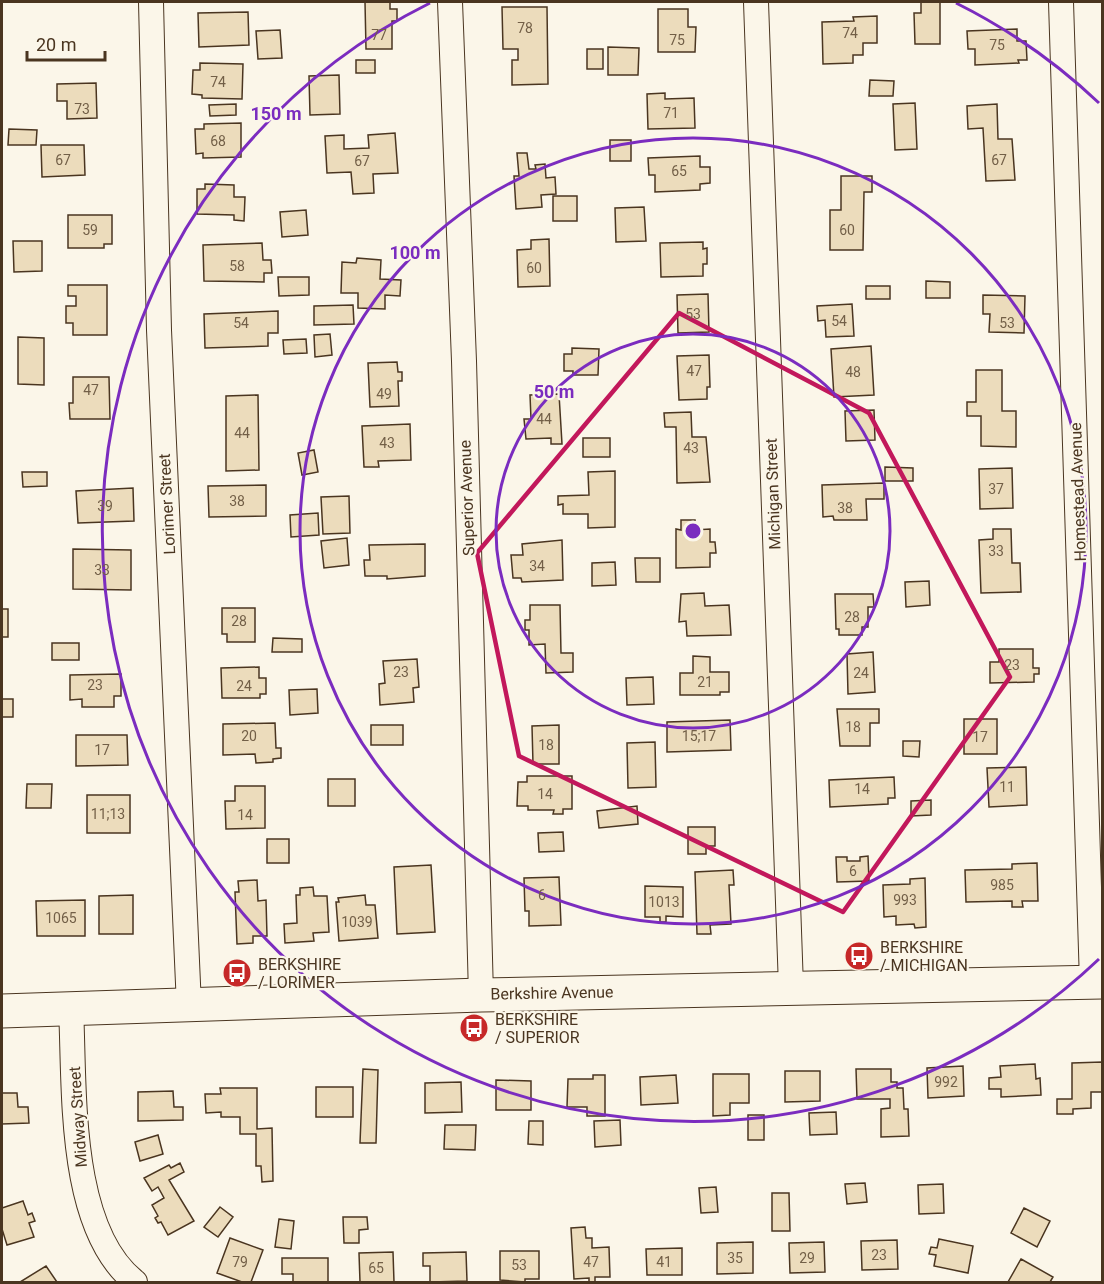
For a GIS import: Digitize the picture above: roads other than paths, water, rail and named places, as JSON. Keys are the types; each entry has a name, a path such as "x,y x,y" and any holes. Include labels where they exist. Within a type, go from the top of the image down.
{"main road":[{"name":"Berkshire Avenue","path":"2,1011 481,995 1097,982"}],"street":[{"name":"Lorimer Street","path":"151,2 159,330 189,1006"},
{"name":"Superior Avenue","path":"450,2 464,361 481,995"},
{"name":"Michigan Street","path":"756,2 791,987"},
{"name":"Homestead Avenue","path":"1062,2 1097,982"},
{"name":"Midway Street","path":"71,1008 78,1163 97,1232 125,1275 135,1282"}],"place":[{"name":"BERKSHIRE / MICHIGAN","path":"859,956"},
{"name":"BERKSHIRE / LORIMER","path":"237,973"},
{"name":"BERKSHIRE / SUPERIOR","path":"474,1028"}]}
